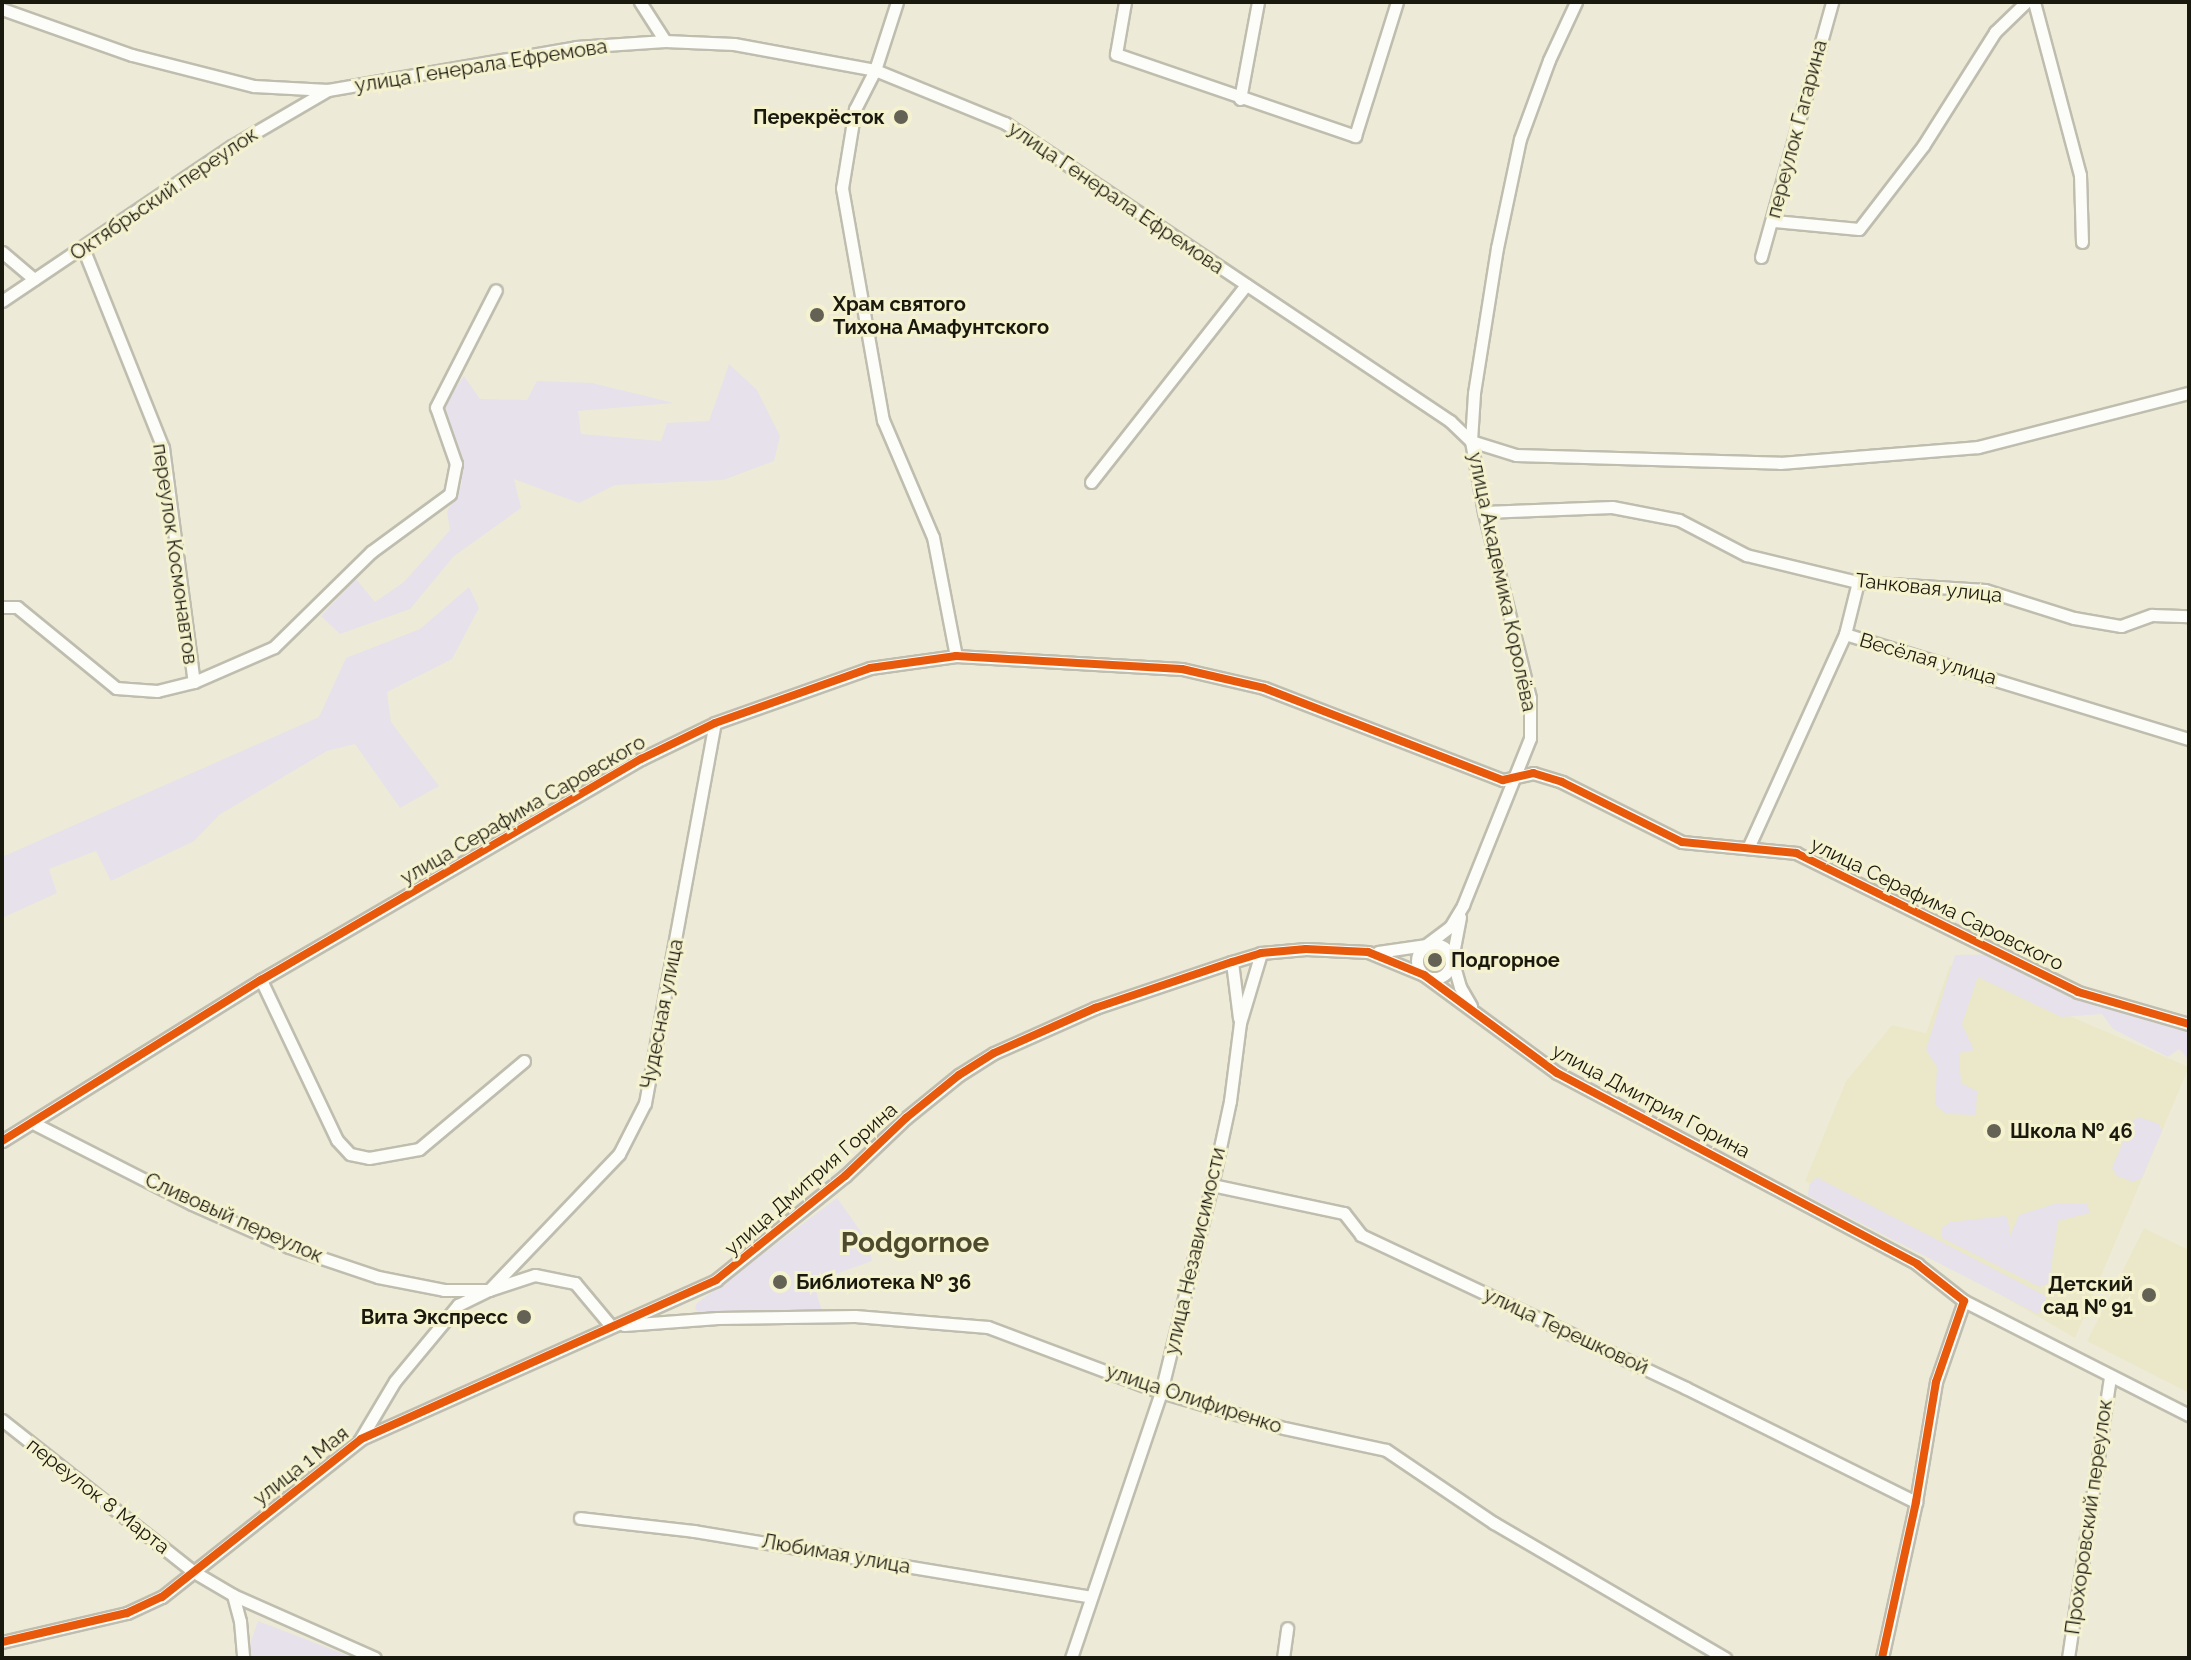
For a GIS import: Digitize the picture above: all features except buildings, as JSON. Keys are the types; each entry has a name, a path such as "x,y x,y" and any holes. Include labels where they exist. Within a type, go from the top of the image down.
{"street":[{"path":"640,2 665,41"},
{"path":"897,2 875,70 855,109 842,188 883,420 933,537 956,656"},
{"path":"1125,2 1116,54 1355,136 1397,2"},
{"path":"1240,99 1258,2"},
{"name":"улица Академика Королёва","path":"1426,945 1450,927 1463,905 1530,738 1530,698 1484,512 1471,441 1474,393 1497,248 1520,139 1576,2"},
{"name":"переулок Гагарина","path":"1761,257 1774,221 1832,2"},
{"path":"1774,221 1859,229 1923,146 1995,32 2026,2"},
{"path":"2034,2 2080,175 2082,242"},
{"name":"улица Генерала Ефремова","path":"2,9 132,55 254,86 328,90 576,47 665,41 734,44 875,70 1005,123 1450,421 1471,441 1516,455 1780,463 1978,447 2189,393"},
{"name":"Октябрьский переулок","path":"2,301 232,146 328,90"},
{"name":"переулок Космонавтов","path":"83,248 163,448 194,682"},
{"path":"2,252 34,279"},
{"name":"улица Генерала Ефремова","path":"1091,482 1246,285"},
{"path":"2,607 17,607 116,688 157,691 194,682 274,647 371,552 450,494 456,464 436,407 496,290"},
{"name":"Танковая улица","path":"1484,512 1612,507 1679,520 1746,555 1858,582 1985,590 2074,618 2121,626 2152,615 2189,616"},
{"path":"1845,634 1858,582"},
{"name":"Весёлая улица","path":"1748,848 1845,634 2189,739"},
{"name":"улица Серафима Саровского","path":"2,1141 35,1124 261,980 641,759 715,723 870,668 956,656 1182,669 1264,688 1503,780 1533,773 1562,782 1682,842 1796,853 2078,992 2189,1024"},
{"name":"Чудесная улица","path":"361,1439 395,1381 458,1305 489,1290 619,1154 645,1103 715,723"},
{"path":"1426,945 1417,960 1424,975 1435,978 1445,974 1452,959 1463,905"},
{"path":"1368,952 1443,946 1452,959 1460,987 1477,1014"},
{"name":"улица Дмитрия Горина","path":"716,1280 835,1186 938,1092 994,1053 1095,1008 1261,953 1306,949 1368,952 1424,975 1557,1073 1917,1264 1964,1301 2189,1415"},
{"path":"1240,1023 1261,953"},
{"path":"1232,962 1240,1023"},
{"path":"261,980 337,1140 350,1154 369,1158 419,1149 524,1061"},
{"name":"улица Независимости","path":"1071,1658 1161,1392 1230,1101 1240,1023"},
{"name":"Сливовый переулок","path":"35,1124 192,1204 289,1247 378,1277 444,1290 489,1290 535,1275 575,1283 611,1326"},
{"name":"улица Терешковой","path":"1212,1185 1344,1213 1361,1235 1686,1388 1916,1502"},
{"name":"улица 1 Мая","path":"2,1642 127,1613 162,1597 361,1439 716,1280"},
{"path":"1882,1658 1916,1502 1936,1382 1964,1301"},
{"name":"улица Олифиренко","path":"611,1326 718,1318 855,1316 988,1327 1161,1392 1284,1428 1386,1450 1494,1523 1725,1658"},
{"name":"Прохоровский переулок","path":"2068,1658 2110,1376"},
{"name":"переулок 8 Марта","path":"2,1420 194,1572 233,1595"},
{"name":"Любимая улица","path":"580,1518 694,1531 1091,1597"},
{"path":"233,1595 240,1621 243,1658"},
{"path":"233,1595 375,1658"},
{"path":"1283,1658 1287,1628"}],"shaded area":[{"path":"729,364 757,390 780,436 774,461 723,480 615,485 579,503 514,479 521,508 454,556 410,609 340,634 321,616 356,579 375,602 404,582 450,530 447,512 462,483 458,451 442,407 464,376 480,399 527,400 537,381 592,383 674,403 578,411 581,434 661,441 667,423 709,421"},
{"path":"469,587 479,608 452,659 387,692 391,722 439,786 400,808 355,744 327,751 219,815 194,841 111,881 96,851 49,869 57,893 2,918 2,857 319,717 346,658 420,629"},
{"path":"2007,954 2189,1031 2189,1060 2179,1049 2168,1057 2113,1029 2102,1014 2061,1017 1978,977 1962,1024 1974,1050 1959,1053 1961,1083 1977,1091 1976,1115 1946,1114 1935,1104 1937,1067 1926,1050 1955,955"},
{"name":"Школа № 46","path":"1950,965 2189,1067 2075,1338 1805,1181 1846,1081 1892,1025 1926,1033"},
{"path":"2139,1117 2159,1124 2162,1131 2142,1178 2133,1182 2117,1176 2112,1168 2132,1121"},
{"path":"1816,1177 2046,1296 2045,1306 2038,1314 1808,1196 1809,1185"},
{"path":"837,1198 869,1243 872,1261 813,1282 822,1311 699,1313 695,1309 696,1304"},
{"path":"2057,1203 2087,1204 2090,1213 2058,1221 2049,1283 2040,1287 1942,1238 1942,1228 1950,1222 2004,1216 2008,1218 2010,1236 2019,1215"},
{"name":"Детский сад № 91","path":"2144,1228 2189,1250 2189,1393 2087,1341"},
{"path":"258,1621 354,1658 245,1658"}],"cycle path":[{"path":"2,1141 261,980 641,759 715,723 870,668 956,656 1182,669 1264,688 1503,780 1533,773 1562,782 1682,842 1796,853 2078,992 2189,1024"},
{"path":"2,1642 127,1613 162,1597 361,1439 716,1280 845,1176 906,1118 959,1075 994,1053 1095,1008 1232,962 1261,953 1306,949 1368,952 1424,975 1557,1073 1917,1264 1964,1301 1936,1382 1916,1502 1882,1658"}],"place":[{"name":"Перекрёсток","path":"901,117"},
{"name":"Храм святого Тихона Амафунтского","path":"817,315"},
{"name":"Подгорное","path":"1435,960"},
{"name":"Школа № 46","path":"1994,1131"},
{"name":"Библиотека № 36","path":"780,1282"},
{"name":"Детский сад № 91","path":"2149,1295"},
{"name":"Вита Экспресс","path":"524,1317"}],"district":[{"name":"Podgornoe","path":"915,1243"}]}
